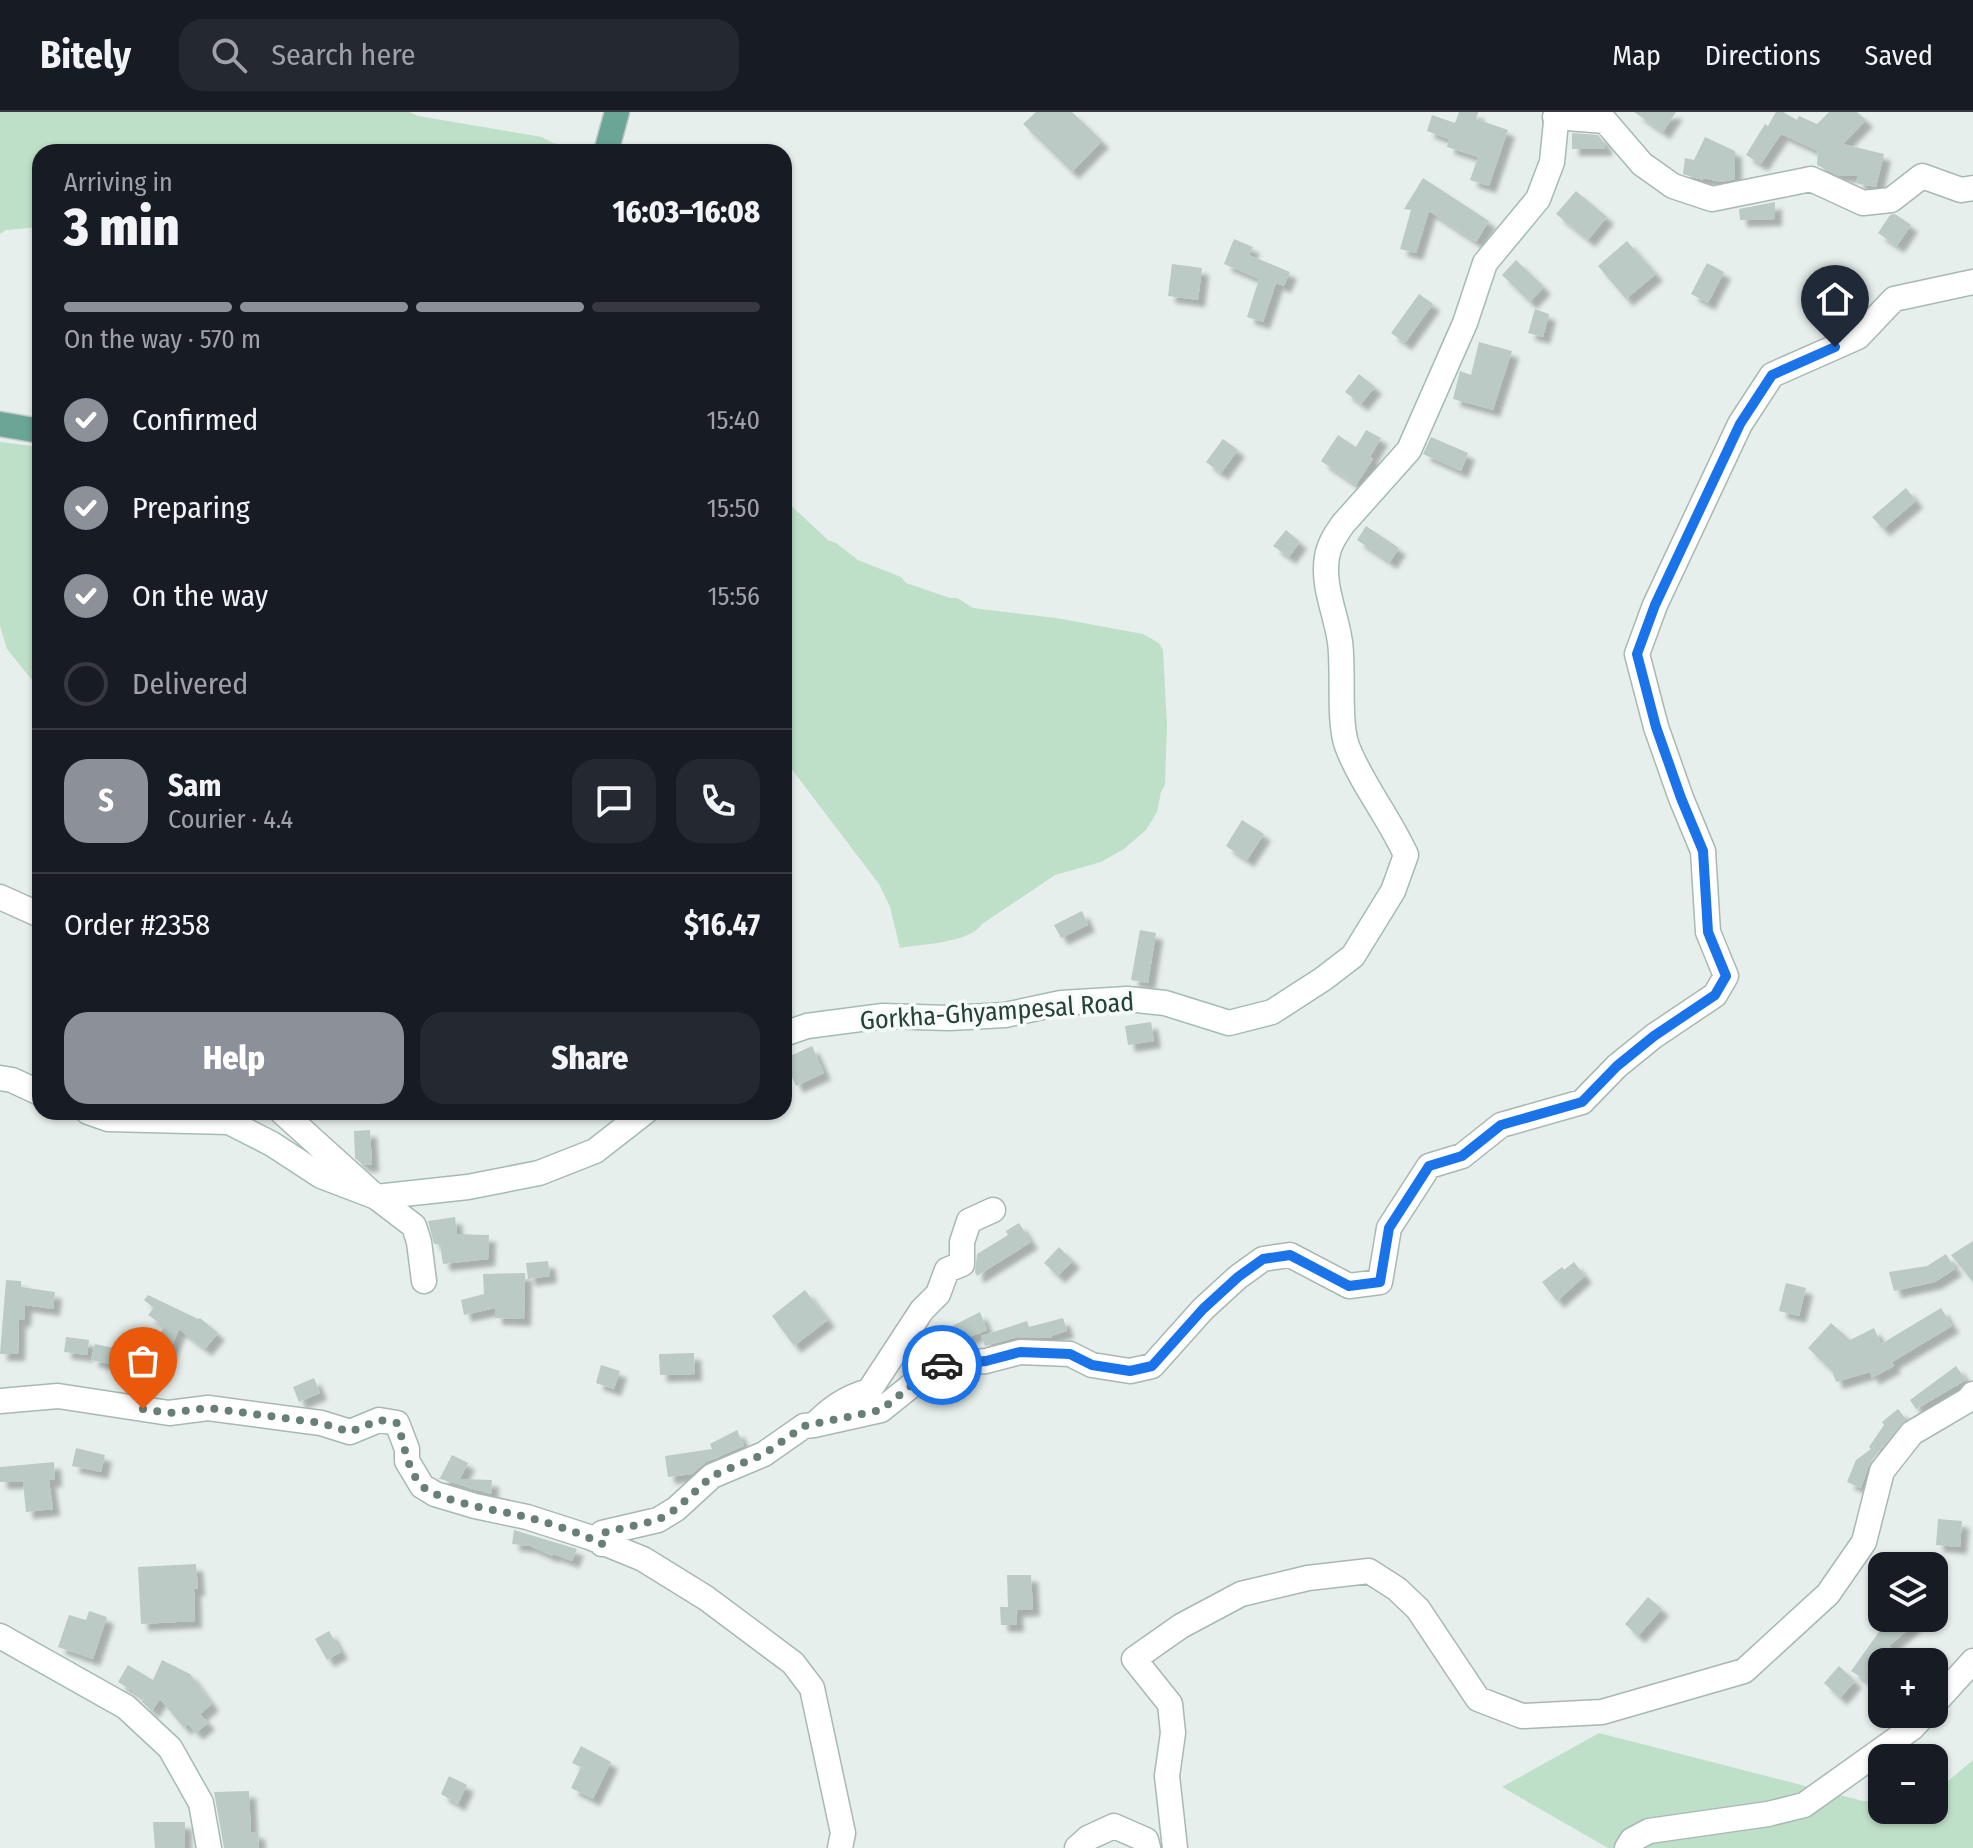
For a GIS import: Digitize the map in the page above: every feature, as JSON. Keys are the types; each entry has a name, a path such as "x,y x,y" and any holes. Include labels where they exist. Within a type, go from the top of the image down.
{"main road":[{"path":"608,144 617,112"},
{"path":"0,424 32,430"}],"street":[{"path":"1556,114 1605,121 1642,164 1673,186 1712,199 1811,179 1863,203 1891,200 1922,176 1961,190 1973,188"},
{"name":"Gorkha-Ghyampesal Road","path":"792,1031 807,1026 883,1016 949,1018 1005,1015 1061,1003 1127,999 1165,1003 1229,1023 1272,1012 1353,956 1393,891 1406,855 1394,829 1361,777 1346,743 1340,642 1329,596 1327,555 1343,524 1409,450 1465,323 1485,263 1538,199 1552,162 1556,114"},
{"path":"602,1544 602,1533 658,1520 676,1509 712,1476 764,1454 804,1426 881,1410 937,1365 986,1361 1020,1352 1070,1354 1092,1365 1130,1371 1152,1366 1203,1309 1263,1259 1290,1255 1349,1286 1380,1282 1389,1228 1429,1166 1462,1156 1501,1125 1582,1102 1617,1066 1654,1036 1715,995 1726,976 1708,932 1703,851 1656,727 1637,654 1655,605 1740,424 1772,375 1858,337 1894,299 1973,282"},
{"path":"0,897 32,911"},
{"path":"0,1078 32,1089"},
{"path":"148,1120 229,1122 272,1144 321,1176 376,1197 468,1187 539,1173 595,1151 635,1120"},
{"path":"291,1120 376,1197 414,1226 424,1281"},
{"path":"814,1425 829,1410 853,1395 869,1391 922,1310 938,1294 947,1270 962,1264 962,1242 969,1221 993,1210"},
{"path":"1175,1848 1167,1776 1173,1733 1170,1704 1134,1659 1181,1626 1241,1594 1308,1578 1369,1571 1397,1589 1418,1609 1478,1699 1522,1716 1602,1712 1744,1671 1828,1594 1864,1542 1882,1471 1912,1433 1973,1394"},
{"path":"0,1401 58,1396 169,1413 208,1408 321,1423 350,1432 379,1420 397,1423 407,1449 407,1461 422,1486 435,1494 527,1517 643,1559 706,1598 793,1663 812,1688 843,1833 840,1848"},
{"path":"0,1636 126,1707 170,1748 201,1803 209,1848"},
{"path":"1948,1689 1973,1661"},
{"path":"1627,1848 1632,1840 1649,1831 1768,1814 1804,1805 1912,1728"},
{"path":"1077,1848 1088,1838 1114,1826 1146,1840 1148,1848"}],"green space":[{"path":"0,112 409,112 542,137 558,144 32,144 32,228 6,230 0,234"},
{"path":"0,442 32,446 32,680 7,649 0,626"},
{"path":"792,506 828,540 858,560 901,577 906,583 957,598 973,608 1056,618 1143,634 1159,643 1163,650 1167,725 1165,785 1157,812 1146,830 1124,849 1101,862 1055,875 976,930 944,942 900,948 890,907 879,884 792,770"},
{"path":"1599,1733 1868,1801 1868,1824 1948,1824 1948,1781 1973,1760 1973,1848 1608,1848 1502,1787"}],"building":[{"path":"1036,112 1072,112 1102,141 1072,172 1023,124"},
{"path":"1459,112 1478,112 1476,119 1508,130 1489,186 1470,180 1478,157 1447,147 1449,139 1427,131 1432,115 1455,123"},
{"path":"1634,112 1676,112 1663,132"},
{"path":"1776,112 1783,112 1797,120 1799,116 1817,124 1829,112 1857,112 1866,120 1843,144 1884,154 1876,187 1856,183 1858,176 1837,175 1817,165 1818,151 1781,134 1761,164 1746,155"},
{"path":"1572,133 1598,135 1605,149 1572,149"},
{"path":"1705,137 1735,151 1735,179 1721,182 1683,174 1685,158 1694,160"},
{"path":"1423,178 1489,221 1476,242 1429,211 1416,253 1400,249 1411,210 1404,209"},
{"path":"1576,191 1607,217 1588,240 1556,214"},
{"path":"1775,202 1775,219 1740,220 1739,209"},
{"path":"1895,214 1911,225 1897,246 1878,233 1890,215"},
{"path":"1234,239 1253,247 1249,255 1290,272 1284,286 1276,283 1263,322 1247,317 1259,279 1224,264"},
{"path":"1627,241 1656,274 1626,299 1598,266"},
{"path":"1516,260 1544,287 1530,302 1502,275"},
{"path":"1707,263 1724,272 1708,303 1691,294"},
{"path":"1172,264 1202,268 1198,300 1168,296"},
{"path":"1419,294 1433,304 1405,343 1391,333"},
{"path":"1535,309 1549,314 1543,337 1528,333"},
{"path":"1479,342 1512,351 1493,410 1453,399 1460,371 1471,375"},
{"path":"1359,374 1375,387 1361,404 1345,392"},
{"path":"1366,430 1381,438 1370,457 1373,459 1356,485 1321,461 1338,435 1356,447"},
{"path":"1431,437 1468,453 1461,471 1423,454"},
{"path":"1223,439 1238,450 1221,473 1206,462"},
{"path":"1906,488 1916,501 1883,529 1872,517"},
{"path":"1366,526 1399,548 1390,562 1357,540"},
{"path":"1286,530 1300,542 1289,557 1273,546"},
{"path":"1242,820 1264,834 1247,860 1226,846"},
{"path":"1082,911 1088,925 1061,938 1054,925"},
{"path":"1140,930 1156,933 1148,983 1131,980"},
{"path":"1151,1022 1154,1041 1128,1045 1125,1026"},
{"path":"812,1046 824,1073 796,1086 792,1077 792,1055"},
{"path":"370,1130 372,1165 363,1165 355,1158 354,1131"},
{"path":"455,1217 457,1234 489,1235 488,1259 443,1264 440,1244 434,1244 428,1221"},
{"path":"1019,1223 1031,1242 977,1276 977,1254 1008,1235 1006,1231"},
{"path":"1973,1241 1973,1282 1951,1255"},
{"path":"1059,1247 1073,1261 1058,1276 1044,1263"},
{"path":"1946,1254 1955,1269 1935,1282 1894,1291 1889,1272 1927,1266"},
{"path":"548,1261 550,1276 528,1279 526,1263"},
{"path":"1574,1262 1585,1276 1557,1301 1542,1282"},
{"path":"525,1273 524,1319 495,1318 495,1308 464,1315 461,1300 484,1294 483,1274"},
{"path":"6,1280 21,1281 21,1287 55,1292 53,1309 25,1305 24,1320 19,1320 18,1354 0,1354"},
{"path":"1786,1283 1806,1288 1799,1316 1779,1311"},
{"path":"805,1290 828,1320 794,1346 772,1316"},
{"path":"148,1295 200,1318 218,1333 205,1349 179,1329 159,1378 91,1360 95,1344 138,1353 140,1346 152,1351 164,1326 148,1315 154,1308 144,1300"},
{"path":"1941,1308 1952,1326 1892,1362 1894,1366 1872,1378 1870,1372 1836,1382 1832,1371 1808,1348 1831,1323 1850,1340 1874,1328 1881,1344"},
{"path":"980,1312 987,1330 952,1344 946,1329"},
{"path":"1063,1318 1067,1331 1052,1338 1017,1337 985,1346 981,1336 1027,1321 1029,1327"},
{"path":"66,1337 89,1340 87,1355 64,1352"},
{"path":"694,1353 695,1374 660,1375 659,1354"},
{"path":"601,1365 620,1371 614,1389 596,1383"},
{"path":"1956,1366 1966,1380 1916,1409 1910,1400"},
{"path":"314,1378 320,1393 299,1402 293,1387"},
{"path":"1898,1409 1906,1419 1870,1462 1861,1488 1847,1482 1856,1460 1871,1449 1869,1447 1884,1425 1882,1422"},
{"path":"737,1430 744,1446 706,1462 692,1474 668,1477 665,1456 712,1449 710,1444"},
{"path":"76,1448 105,1455 101,1472 72,1466"},
{"path":"452,1455 468,1463 460,1479 492,1480 491,1494 437,1478 440,1478"},
{"path":"54,1462 55,1480 49,1480 53,1509 26,1512 23,1482 0,1482 0,1467"},
{"path":"1938,1519 1962,1521 1960,1547 1936,1545"},
{"path":"514,1530 577,1549 572,1561 530,1546 512,1544"},
{"path":"196,1564 198,1589 194,1589 195,1621 141,1624 138,1567"},
{"path":"1007,1575 1031,1575 1033,1609 1016,1610 1017,1625 1001,1625 1000,1607 1008,1607"},
{"path":"1648,1597 1662,1609 1638,1636 1625,1624"},
{"path":"89,1611 107,1617 93,1659 58,1647 69,1615 86,1620"},
{"path":"329,1631 341,1652 327,1660 315,1639"},
{"path":"1879,1632 1906,1632 1889,1646 1892,1648 1868,1648 1868,1682 1851,1671"},
{"path":"162,1660 190,1674 212,1704 200,1714 208,1723 196,1733 188,1724 184,1728 160,1699 152,1711 142,1702 144,1698 118,1682 128,1665 153,1680"},
{"path":"1839,1666 1855,1681 1840,1698 1824,1683"},
{"path":"581,1746 611,1762 593,1799 571,1788 581,1767 572,1763"},
{"path":"449,1776 467,1785 458,1804 441,1794"},
{"path":"249,1791 251,1832 258,1832 259,1848 224,1848 214,1792"},
{"path":"153,1822 185,1822 185,1848 155,1848"}],"way so far":[{"path":"143,1409 169,1413 208,1408 321,1423 350,1432 379,1420 397,1423 407,1449 407,1461 422,1486 435,1494 527,1517 602,1544 602,1533 658,1520 676,1509 712,1476 764,1454 804,1426 881,1410 937,1365 942,1365"}],"route":[{"path":"942,1365 986,1361 1020,1352 1070,1354 1092,1365 1130,1371 1152,1366 1175,1344 1203,1309 1263,1259 1290,1255 1349,1286 1380,1282 1389,1228 1429,1166 1462,1156 1501,1125 1582,1102 1617,1066 1654,1036 1715,995 1726,976 1708,932 1703,851 1656,727 1637,654 1655,605 1740,424 1772,375 1835,347"}]}
